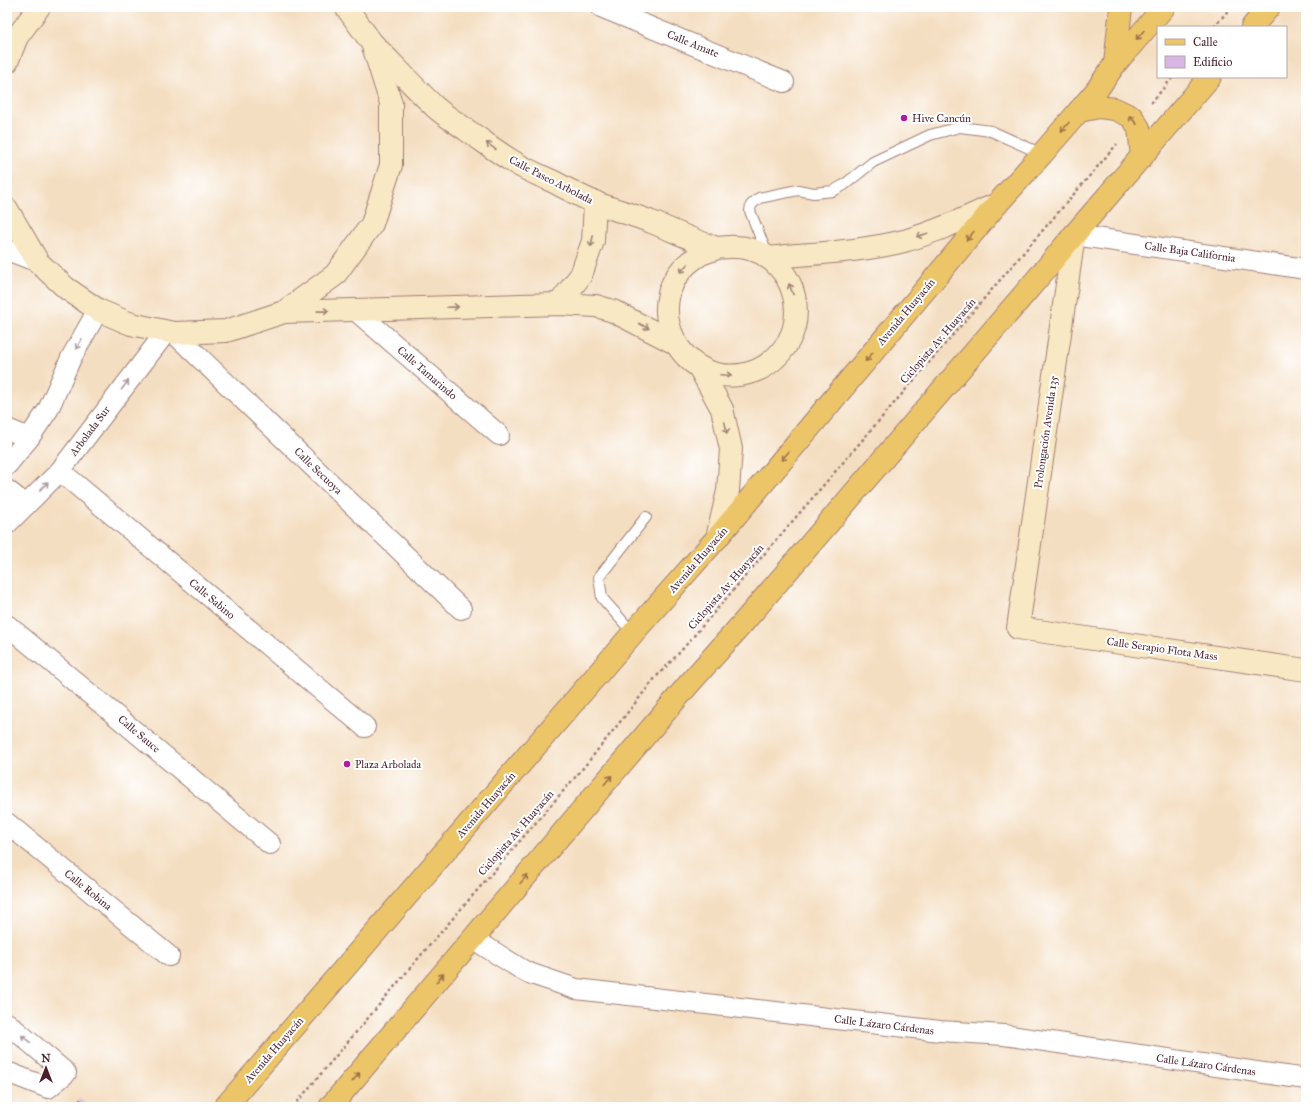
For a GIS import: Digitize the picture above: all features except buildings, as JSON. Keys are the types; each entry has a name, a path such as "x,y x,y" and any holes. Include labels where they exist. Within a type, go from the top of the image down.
{"main road":[{"path":"1115,64 1121,7"},
{"name":"Avenida Huayacán","path":"225,1107 717,538 997,204 1096,91 1115,64 1164,7"},
{"path":"1253,26 1269,7"},
{"path":"330,1107 688,685 1209,78"},
{"path":"1079,111 1099,107 1115,109 1132,117 1140,130 1142,157"}],"street":[{"path":"9,50 39,7"},
{"path":"284,312 335,275 372,224 391,165 391,103 372,43 346,7"},
{"name":"Calle Amate","path":"601,7 784,82"},
{"name":"Calle Paseo Arbolada","path":"372,43 437,108 512,162 595,202 652,222 717,248"},
{"path":"559,304 581,275 586,261 593,241 595,202"},
{"path":"768,258 861,249 904,241 945,228 997,204"},
{"path":"7,209 38,262 66,288 98,310 131,324 170,332 226,331 284,312 559,304 596,306 613,311 675,343"},
{"name":"Calle Baja California","path":"1074,235 1306,269"},
{"name":"Prolongación Avenida 135","path":"1018,628 1074,235"},
{"path":"734,246 752,250 768,258 783,271 793,288 797,308 794,327 787,346 774,360 757,371 737,376 717,374 699,367 685,357 675,343 668,324 667,304 672,285 683,268 698,256 717,248 734,246"},
{"path":"7,250 38,262"},
{"path":"7,465 29,438 48,410 72,358 98,310"},
{"name":"Calle Tamarindo","path":"355,310 499,435"},
{"name":"Arbolada Sur","path":"7,524 60,471 170,332"},
{"name":"Calle Secuoya","path":"170,332 461,609"},
{"path":"699,367 722,409 731,449 728,491 717,538"},
{"path":"7,429 29,438"},
{"name":"Calle Sabino","path":"60,471 365,727"},
{"path":"7,490 26,505"},
{"name":"Calle Sauce","path":"7,625 270,844"},
{"name":"Calle Serapio Flota Mass","path":"1018,628 1306,670"},
{"name":"Calle Robina","path":"7,823 169,956"},
{"name":"Calle Lázaro Cárdenas","path":"474,939 526,972 576,989 940,1031 1004,1035 1306,1079"},
{"path":"7,1023 66,1072 48,1088 7,1072"}],"lane":[{"path":"768,258 750,211 751,205 759,198 798,190 814,193 832,190 844,185 873,162 930,135 960,127 991,131 1042,154"},
{"path":"633,634 602,598 599,577 646,517"}],"path":[{"path":"1215,26 1231,7"},
{"name":"Ciclopista Av. Huayacán","path":"293,1107 422,954 584,767 656,677 680,652 1172,78"}],"place":[{"name":"Hive Cancún","path":"904,118"},
{"name":"Plaza Arbolada","path":"347,764"}]}
